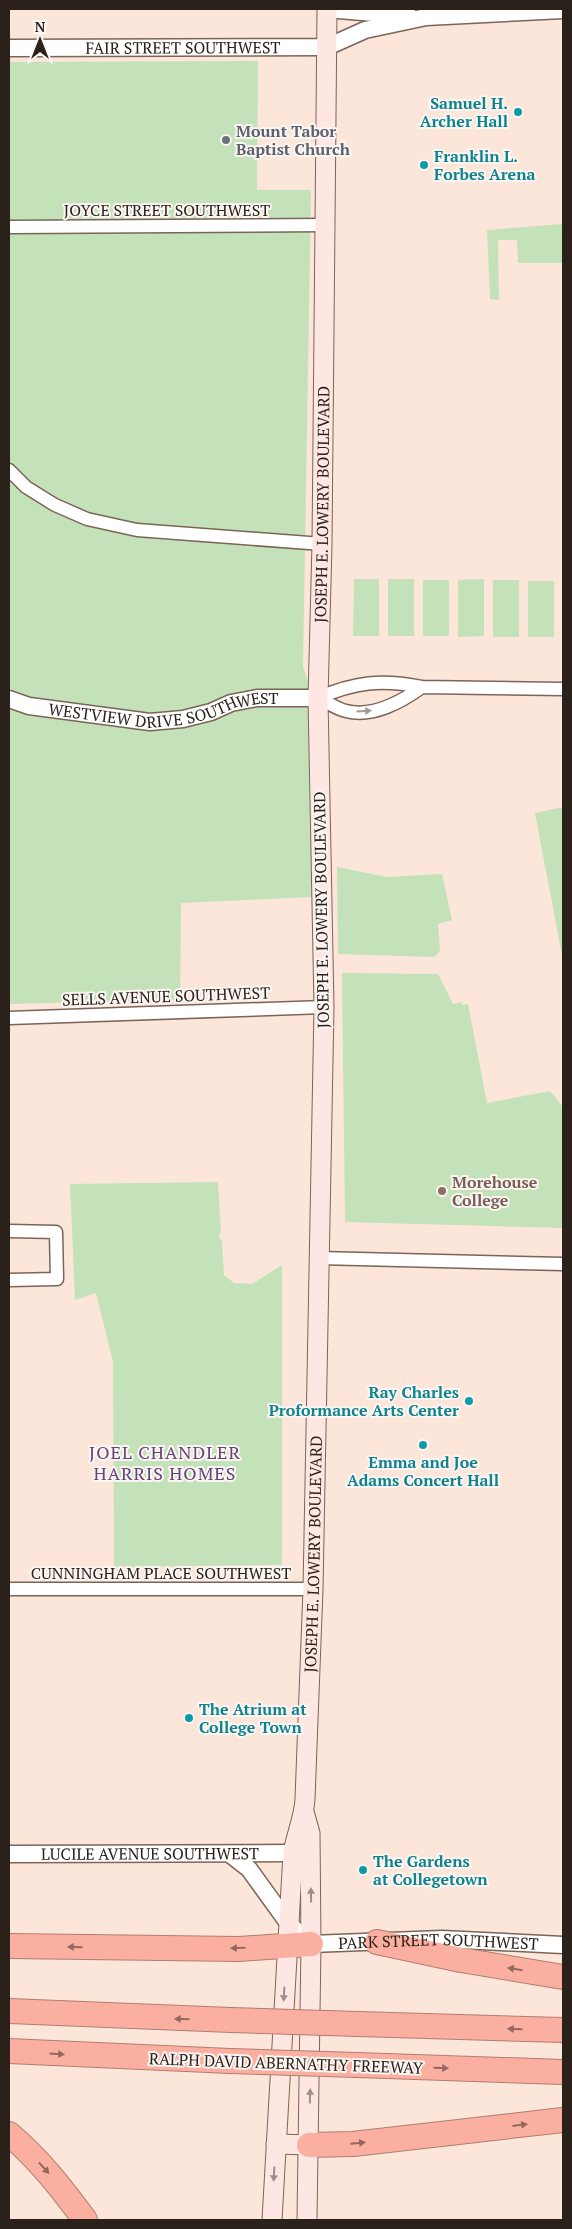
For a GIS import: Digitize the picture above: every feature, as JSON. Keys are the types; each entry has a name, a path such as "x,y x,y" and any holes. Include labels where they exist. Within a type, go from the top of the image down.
{"highway":[{"path":"9,1946 239,1949 287,1934 311,1944"},
{"path":"377,1942 461,1960 563,1977"},
{"path":"9,2011 563,2030"},
{"name":"RALPH DAVID ABERNATHY FREEWAY","path":"9,2051 230,2061 563,2072"},
{"path":"309,2145 353,2144 563,2120"},
{"path":"9,2134 63,2189 85,2220"}],"main road":[{"name":"JOSEPH E. LOWERY BOULEVARD","path":"307,2220 311,1944 310,1833 304,1812 313,1590 324,1008 318,698 322,544 327,9"},
{"name":"JOSEPH E. LOWERY BOULEVARD","path":"272,2220 293,1854 296,1833 304,1812"},
{"path":"276,2144 309,2145"}],"street":[{"path":"327,9 426,17"},
{"path":"327,47 366,30 426,17 467,11 563,10"},
{"name":"FAIR STREET SOUTHWEST","path":"9,48 327,47"},
{"name":"JOYCE STREET SOUTHWEST","path":"9,227 325,225"},
{"path":"9,470 26,487 55,505 87,519 136,530 322,544"},
{"name":"WESTVIEW DRIVE SOUTHWEST","path":"9,699 29,706 150,722 183,719 211,712 231,703 257,698 318,698 346,686 369,683 399,683 422,687 563,689"},
{"name":"WESTVIEW DRIVE SOUTHWEST","path":"318,698 346,712 369,712 398,704 422,687"},
{"name":"SELLS AVENUE SOUTHWEST","path":"9,1018 324,1008"},
{"path":"9,1231 56,1232 58,1279 9,1280"},
{"path":"318,1258 563,1264"},
{"name":"CUNNINGHAM PLACE SOUTHWEST","path":"9,1589 313,1590"},
{"name":"LUCILE AVENUE SOUTHWEST","path":"9,1854 293,1854"},
{"path":"231,1855 249,1869 287,1934"},
{"name":"PARK STREET SOUTHWEST","path":"311,1944 442,1939 563,1944"}],"green space":[{"path":"258,61 257,190 311,190 303,667 322,722 312,897 181,903 180,1000 9,1004 9,62"},
{"path":"563,224 563,263 518,263 517,240 498,240 499,300 490,299 487,230"},
{"path":"354,579 379,579 379,636 353,636"},
{"path":"388,579 414,579 414,636 388,636"},
{"path":"484,579 484,636 458,637 458,580"},
{"path":"423,580 449,580 449,636 423,636"},
{"path":"493,580 519,580 519,637 493,637"},
{"path":"528,581 554,581 554,637 528,637"},
{"path":"563,807 563,961 535,813"},
{"path":"337,867 387,877 442,874 452,920 438,924 440,951 434,957 338,954"},
{"path":"342,973 438,974 453,1004 461,1002 462,1005 468,1004 487,1103 550,1091 563,1107 563,1228 345,1222"},
{"path":"218,1182 221,1233 218,1236 222,1241 224,1275 234,1283 252,1284 282,1265 282,1565 114,1567 113,1362 96,1293 75,1300 70,1184"}],"place":[{"name":"Samuel H. Archer Hall","path":"518,112"},
{"name":"Mount Tabor Baptist Church","path":"226,140"},
{"name":"Franklin L. Forbes Arena","path":"424,165"},
{"name":"Morehouse College","path":"442,1191"},
{"name":"Ray Charles Proformance Arts Center","path":"469,1401"},
{"name":"Emma and Joe Adams Concert Hall","path":"423,1445"},
{"name":"The Atrium at College Town","path":"189,1718"},
{"name":"The Gardens at Collegetown","path":"363,1870"}],"district":[{"name":"JOEL CHANDLER HARRIS HOMES","path":"165,1462"}]}
